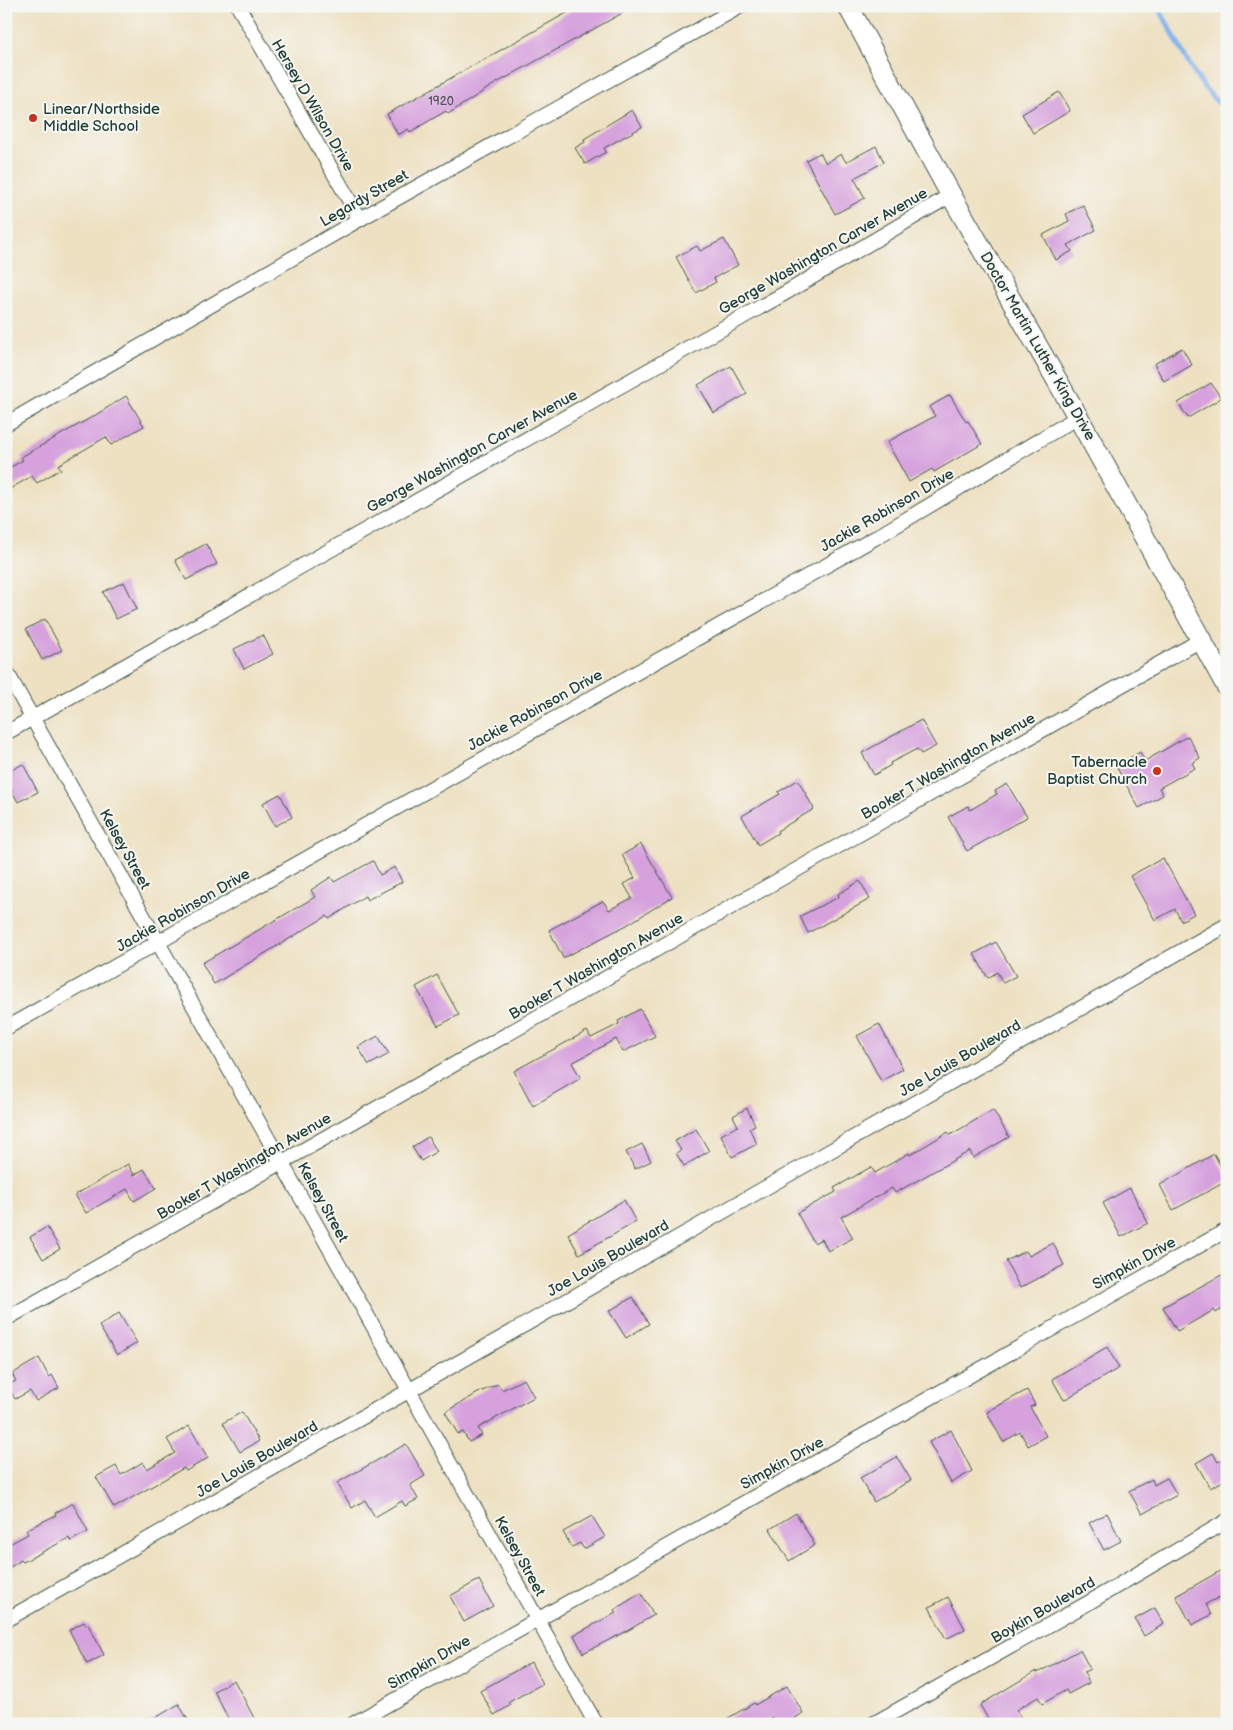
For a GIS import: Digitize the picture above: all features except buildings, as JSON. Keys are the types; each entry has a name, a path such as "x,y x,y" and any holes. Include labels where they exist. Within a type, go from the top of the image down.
{"main road":[{"name":"Doctor Martin Luther King Drive","path":"848,6 951,195 1078,417 1227,687"}],"street":[{"name":"Hersey D Wilson Drive","path":"238,6 360,219"},
{"name":"Legardy Street","path":"6,424 360,219 741,6"},
{"name":"George Washington Carver Avenue","path":"6,732 787,292 951,195"},
{"name":"Jackie Robinson Drive","path":"6,1028 874,538 1078,417"},
{"name":"Booker T Washington Avenue","path":"6,1319 1201,640"},
{"name":"Kelsey Street","path":"6,671 596,1724"},
{"name":"Joe Louis Boulevard","path":"6,1620 1227,925"},
{"name":"Simpkin Drive","path":"353,1724 1227,1230"},
{"name":"Boykin Boulevard","path":"873,1724 1227,1522"}],"waterway":[{"path":"1157,6 1196,75 1215,100 1227,110"}],"place":[{"name":"Linear/Northside Middle School","path":"33,118"},
{"name":"Tabernacle Baptist Church","path":"1157,771"}]}
